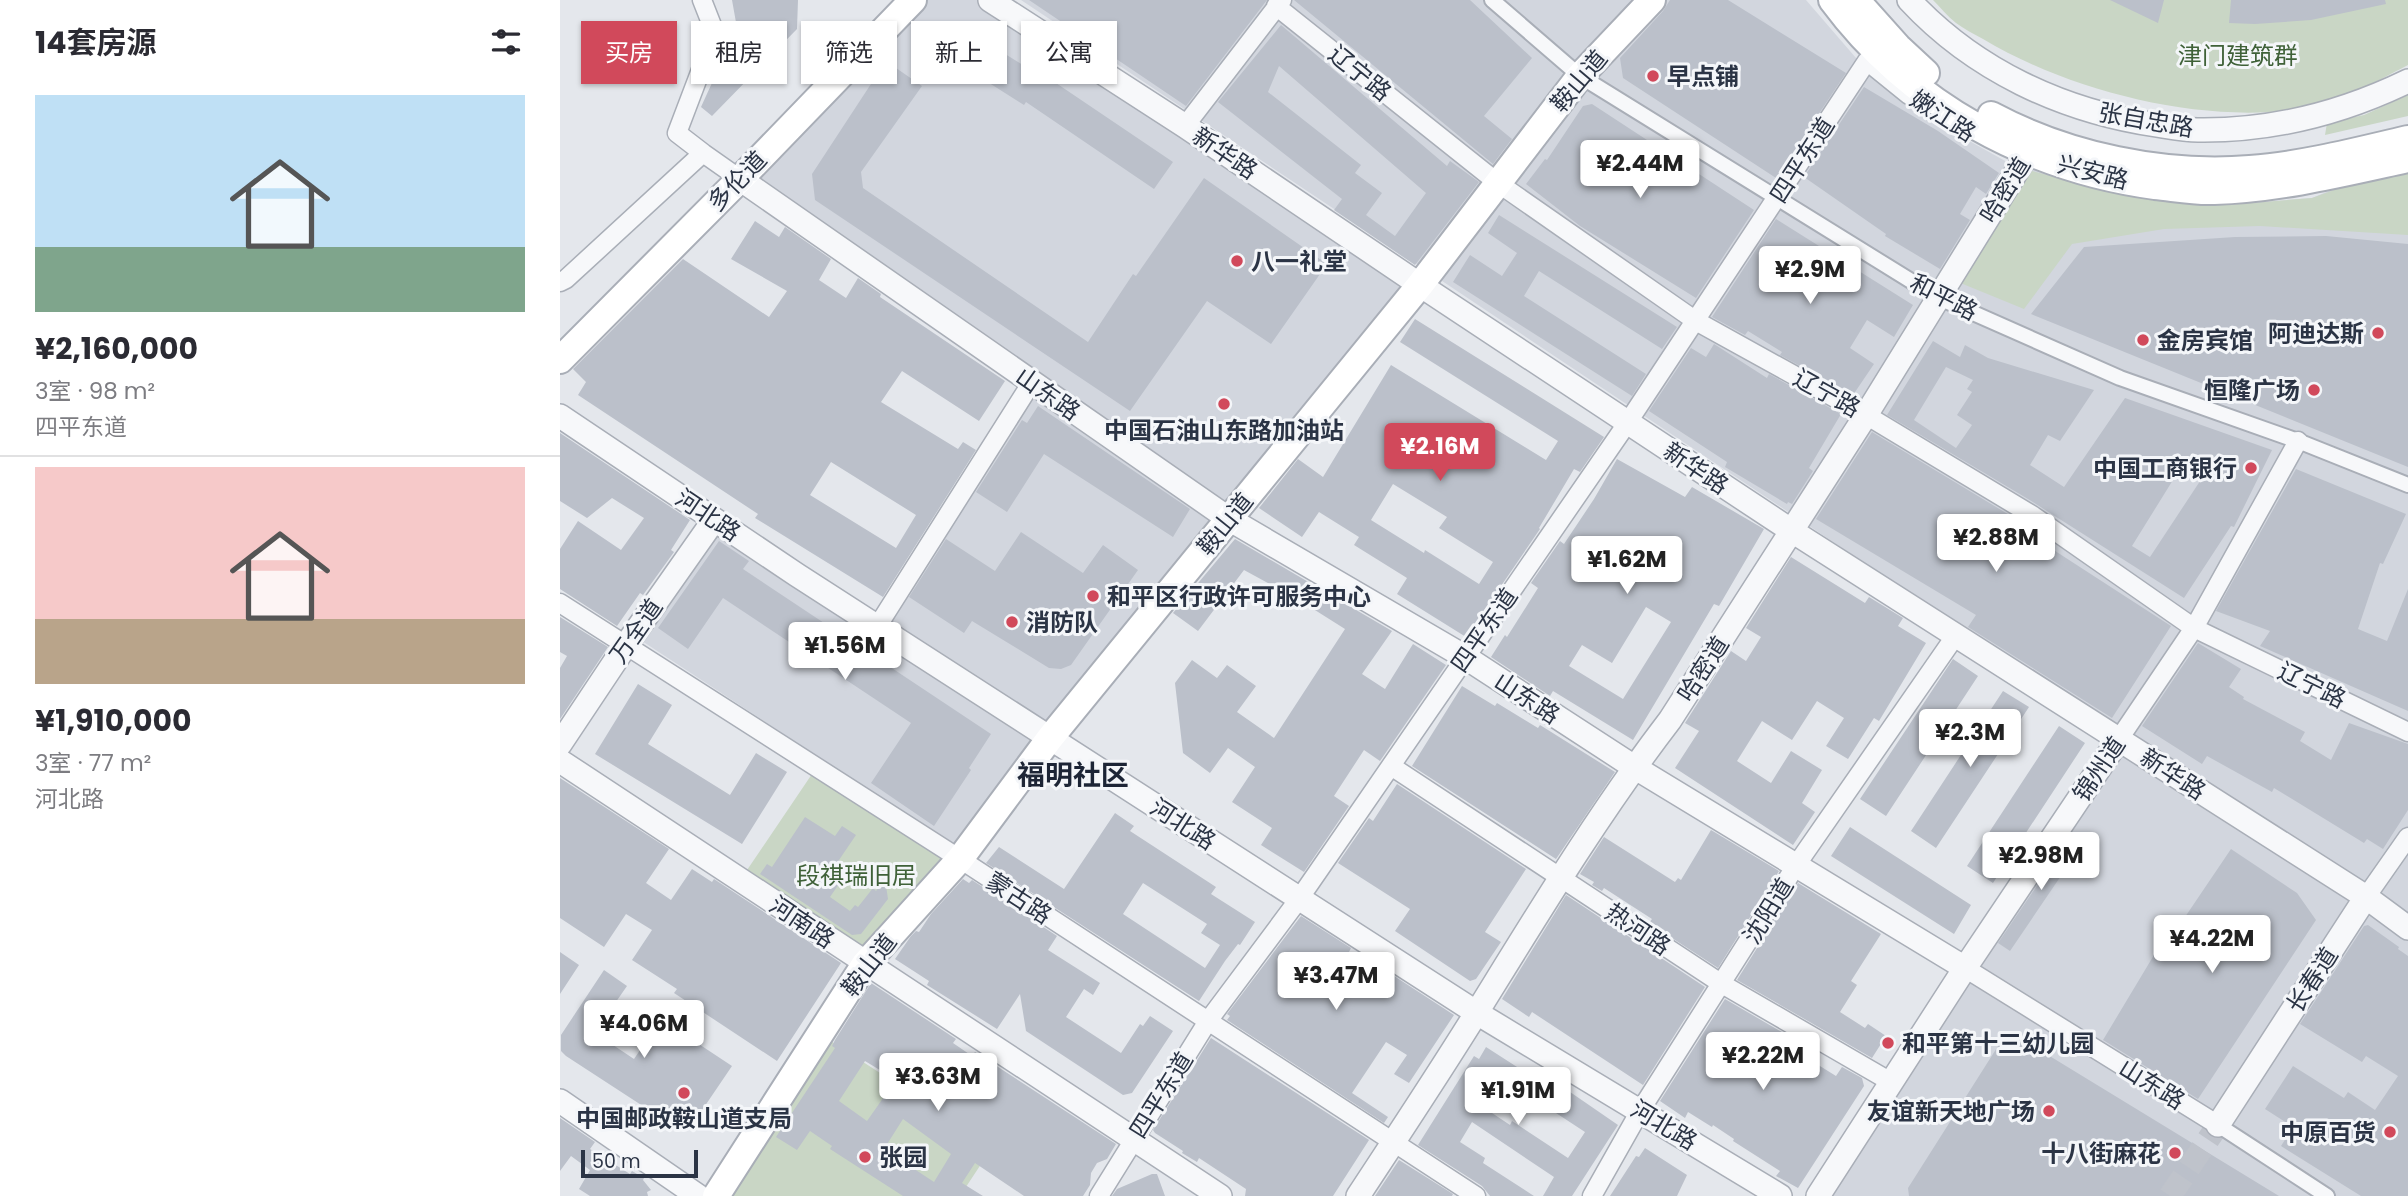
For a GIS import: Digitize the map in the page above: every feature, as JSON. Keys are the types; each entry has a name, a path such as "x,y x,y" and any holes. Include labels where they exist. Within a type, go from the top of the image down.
{"main road":[{"name":"鞍山道","path":"716,1196 865,964 960,859 1050,738 1420,285 1580,76 1652,0"},
{"name":"兴安路","path":"1832,0 1881,57 1918,89 1969,123 2032,144 2148,165 2283,175 2408,159"},
{"name":"兴安路","path":"1856,0 1889,38 1928,75 2032,144"},
{"name":"多伦道","path":"560,360 740,179 911,1"},
{"name":"兴安路","path":"2283,175 2408,139"}],"street":[{"path":"702,0 715,33 677,133 740,179"},
{"name":"新华路","path":"990,0 1185,126 1792,531 2366,897 2408,928"},
{"name":"和平路","path":"1492,0 1580,76 1937,297 2120,378 2298,441 2408,485"},
{"name":"张自忠路","path":"1909,0 1950,39 2013,79 2060,100 2130,121 2195,130 2283,123 2355,105 2408,81"},
{"path":"1185,126 1279,3"},
{"name":"辽宁路","path":"1279,3 1498,183 1696,321 1866,415 2032,515 2194,628 2408,732"},
{"name":"嫩江路","path":"1867,61 1886,79 1930,111 1975,139 1998,148 2032,144"},
{"name":"四平东道","path":"1099,1196 1208,1021 1299,898 1628,422 1867,61"},
{"name":"哈密道","path":"1358,1196 1477,1013 1561,877 1634,767 1670,720 1792,531 2032,144"},
{"path":"560,282 703,153"},
{"name":"山东路","path":"740,179 1229,519 1465,657 1634,767 1797,864 2327,1196"},
{"path":"877,627 1032,382"},
{"name":"河北路","path":"560,416 877,627 1477,1013 1780,1196"},
{"name":"锦州道","path":"1818,1196 1965,968 2194,628 2298,441"},
{"name":"万全道","path":"560,744 715,520"},
{"name":"蒙古路","path":"560,603 960,859 1476,1196"},
{"name":"沈阳道","path":"1591,1196 1640,1111 1797,864 1956,635"},
{"name":"河南路","path":"560,761 1220,1196"},
{"name":"热河路","path":"1391,766 1722,984 1891,1082"},
{"name":"长春道","path":"2217,1125 2408,837"},
{"path":"560,1101 698,1196"}],"shaded area":[{"path":"920,0 986,0 1021,23 1021,84 1112,84 1413,285 1046,733 873,626 1028,378 747,182 840,84 897,84 897,24"},
{"path":"1021,0 1806,0 1875,80 1955,133 2007,162 2090,184 2226,205 2312,198 2355,180 2408,168 2408,1196 1831,1196 2127,738 1117,64 1117,21 1052,21"},
{"path":"715,532 1037,741 956,847 642,641"}],"green space":[{"name":"津门建筑群","path":"1933,0 2408,0 2408,65 2342,97 2300,109 2220,112 2178,107 2095,88 2017,58 1966,29"},
{"path":"2408,95 2408,116 2325,135 2327,123 2364,115"},
{"path":"2028,170 2119,194 2226,205 2312,198 2356,182 2408,170 2408,235 2260,226 2164,229 2072,244 2024,309 1958,282"},
{"name":"段祺瑞旧居","path":"812,774 951,863 871,961 745,873"},
{"name":"张园","path":"826,1038 993,1146 960,1196 723,1196"}],"building":[{"path":"732,0 798,0 797,29 787,39 787,21 736,21"},
{"path":"1029,0 1267,0 1186,106 1117,59 1117,21 1060,21"},
{"path":"1294,0 1470,0 1532,58 1484,116 1512,139 1493,164"},
{"path":"1670,0 1728,0 1846,73 1776,178 1623,78 1620,58"},
{"path":"2110,0 2164,0 2158,23"},
{"path":"2231,0 2385,0 2386,4 2311,20 2255,24 2229,23"},
{"path":"1281,25 1447,166 1450,161 1479,182 1415,265 1334,210 1342,199 1218,102","holes":["1279,66 1426,193 1395,236 1366,215 1382,193 1355,173 1361,165 1268,92"]},
{"path":"1007,55 1021,64 1021,84 1057,84 1173,162 1154,189 1026,102 1024,105 991,84 1007,84"},
{"path":"897,69 911,78 911,84 922,86 861,172 863,188 1088,342 1133,274 1136,276 1204,178 1327,264 1271,344 1207,301 1130,411 815,200 812,174 871,84 897,84"},
{"path":"711,84 743,84 712,116 701,107"},
{"path":"1864,87 1938,131 1999,173 1986,194 1976,187 1960,214 1970,220 1940,269 1885,236 1886,234 1804,177"},
{"path":"1592,104 1754,210 1696,298 1580,226 1526,184 1545,159 1547,160 1583,106"},
{"path":"1499,215 1677,327 1662,349 1539,271 1524,296 1646,374 1632,396 1453,282 1470,255 1502,276 1517,253 1488,233"},
{"path":"1776,219 1913,305 1894,337 1867,320 1850,348 1874,364 1853,395 1780,355 1782,352 1748,331 1745,335 1712,317"},
{"path":"755,221 779,237 785,227 831,259 819,280 846,298 858,278 881,294 880,297 1005,381 979,421 902,371 881,402 958,449 963,442 976,450 883,597 755,518 758,514 578,395 586,382 573,369 683,259 769,317 787,291 731,259","holes":["831,462 916,515 896,548 810,495"]},
{"name":"恒隆广场","path":"2326,236 2408,244 2408,467 2031,314 2084,247 2235,237"},
{"path":"1415,319 1604,437 1580,472 1574,469 1540,529 1466,637 1397,594 1407,578 1354,545 1359,537 1319,512 1302,537 1259,508 1298,459 1323,477 1391,365 1546,460 1558,441 1400,342","holes":["1393,484 1447,517 1439,528 1493,562 1479,584 1371,520"]},
{"path":"1933,341 1960,357 1965,345 1988,358 2094,390 2060,441 2048,435 2030,465 2064,487 2125,398 2272,450 2234,527 2231,526 2184,598 2028,499 1887,415","holes":["1946,367 1973,380 1967,389 1972,392 1957,415 1972,425 1956,448 1914,420","2186,459 2208,469 2150,557 2132,546"]},
{"path":"1714,344 1767,378 1769,374 1841,414 1809,468 1813,471 1792,504 1787,504 1725,467 1727,462 1649,411 1691,348 1706,357"},
{"path":"1038,406 1190,509 1173,537 1044,454 1007,512 976,492 1022,420 1027,423"},
{"path":"1872,432 2016,519 2015,525 2171,626 2112,718 1968,627 1976,615 1816,519"},
{"path":"560,433 690,520 671,550 674,552 617,626 560,589 560,549 578,521 621,550 644,518 612,498 587,518 560,501"},
{"path":"1617,459 1685,497 1692,487 1764,529 1719,606 1714,604 1633,740 1553,691 1550,696 1491,657 1538,588 1531,583 1560,541 1564,544","holes":["1646,607 1671,622 1623,699 1569,666 1582,645 1612,663"]},
{"path":"2296,469 2406,514 2383,564 2380,563 2358,629 2387,641 2408,589 2408,711 2260,646 2270,631 2216,611"},
{"path":"1021,532 1083,573 1103,545 1138,570 1071,665 1061,669 1049,668 972,621 964,633 909,597 946,539 995,571"},
{"path":"1235,539 1392,631 1362,674 1385,689 1413,644 1446,665 1380,761 1364,750 1334,796 1349,806 1304,872 1261,845 1272,828 1232,802 1255,767 1228,748 1210,773 1183,753 1175,683 1192,660 1217,678 1227,665 1256,686 1237,712 1274,738 1345,629 1244,570 1198,631 1173,613"},
{"path":"719,541 749,561 743,569 991,734 934,826 871,783 911,723 723,598 688,649 658,628"},
{"path":"1791,557 1865,603 1869,597 1903,618 1898,626 1926,643 1879,721 1874,718 1848,759 1826,746 1844,718 1817,701 1792,740 1762,721 1737,761 1771,783 1791,751 1822,770 1802,803 1815,812 1793,845 1675,768 1699,731 1685,723 1731,651 1746,661 1761,637 1746,628"},
{"path":"560,617 608,647 560,719 560,668 567,656 560,652"},
{"path":"2198,643 2241,669 2229,687 2244,697 2243,699 2305,732 2300,741 2331,760 2349,723 2408,744 2408,810 2383,849 2367,839 2364,843 2274,788 2272,792 2207,756 2202,764 2142,726"},
{"path":"1953,659 1978,676 1886,816 1860,799"},
{"path":"638,684 672,705 648,744 730,795 756,753 787,772 742,844 595,754"},
{"path":"1462,686 1538,728 1540,725 1615,772 1556,859 1412,766"},
{"path":"2003,691 2029,707 1936,848 1911,831"},
{"path":"2059,726 2085,743 1993,883 1967,866"},
{"path":"560,778 669,849 646,883 671,900 692,869 712,882 714,879 841,963 777,1061 674,993 677,989 632,960 652,930 626,914 604,947 560,918"},
{"path":"1397,784 1526,869 1485,932 1501,942 1476,979 1470,981 1395,931 1410,909 1338,863 1369,818 1373,821"},
{"path":"1115,813 1134,826 1130,831 1216,887 1211,894 1255,922 1199,1001 986,863 999,847 1064,889","holes":["1143,883 1207,924 1201,933 1220,945 1205,968 1123,914"]},
{"path":"805,817 835,836 842,826 856,835 839,860 850,868 830,897 850,911 855,905 858,907 873,888 876,891 885,879 888,899 861,934 852,935 760,874 767,864 772,867"},
{"path":"1850,827 1971,905 1954,934 1831,856"},
{"path":"1711,830 1779,871 1718,968 1649,923 1652,919 1604,888 1602,891 1592,885 1594,882 1580,874 1604,837 1675,882 1678,878 1681,880"},
{"path":"2072,834 2084,842 2010,951 1998,943"},
{"path":"2231,849 2297,893 2316,920 2198,1099 2103,1040 2154,955 2158,957"},
{"path":"963,879 969,883 972,880 1057,936 1048,950 1100,983 1093,995 1084,989 1066,1017 1121,1053 1140,1024 1143,1026 1150,1016 1173,1031 1132,1093 1123,1095 1026,1031 1020,994 997,1029 927,985 929,981 895,959 911,936 916,931 919,932 931,914"},
{"path":"1798,883 1881,934 1851,981 1857,985 1840,1012 1865,1028 1868,1024 1886,1036 1872,1058 1737,980"},
{"path":"1566,895 1705,987 1643,1085 1532,1012 1529,1017 1502,999"},
{"path":"1301,916 1351,948 1349,952 1386,976 1388,972 1454,1015 1409,1083 1394,1074 1407,1055 1386,1042 1352,1093 1388,1117 1384,1123 1227,1020 1230,1016 1227,1014"},
{"path":"2368,925 2408,956 2408,1196 2361,1196 2281,1146 2293,1127 2265,1109 2293,1066 2344,1098 2348,1092 2375,1110 2398,1076 2366,1056 2362,1062 2300,1024 2364,926"},
{"path":"560,952 579,965 560,994"},
{"path":"604,970 627,986 611,1009 617,1013 601,1037 634,1059 661,1019 732,1066 692,1125 675,1127 561,1051 561,1035"},
{"path":"871,983 956,1039 953,1043 972,1056 975,1052 1116,1144 1107,1159 1097,1163 1091,1173 1090,1185 1083,1196 1024,1196 975,1163 962,1183 983,1196 903,1196 830,1149 832,1146 810,1131 797,1150 776,1137 835,1048 832,1046","holes":["865,1061 893,1078 893,1084 867,1121 839,1101","903,1119 951,1154 934,1182 884,1149"]},
{"path":"1725,999 1804,1045 1799,1053 1836,1076 1842,1067 1862,1078 1864,1086 1798,1188 1776,1176 1780,1171 1713,1125 1712,1127 1688,1112 1685,1118 1660,1101"},
{"name":"友谊新天地广场","path":"2005,1035 2015,1035 2279,1196 1909,1196 1908,1188"},
{"path":"1211,1038 1369,1140 1333,1196 1245,1196 1246,1189 1199,1158 1197,1162 1182,1153 1183,1151 1155,1133 1153,1130"},
{"path":"1486,1047 1539,1081 1543,1075 1557,1083 1618,1125 1572,1196 1543,1196 1554,1177 1472,1122 1460,1142 1485,1158 1483,1163 1534,1196 1490,1196 1482,1186 1418,1145 1474,1056 1479,1059","holes":["1497,1084 1522,1100 1527,1094 1585,1132 1568,1158 1512,1121 1510,1125 1483,1107"]},
{"path":"560,1118 595,1142 590,1149 630,1174 632,1171 644,1178 651,1190 647,1192 648,1196 590,1196 579,1189 590,1170 571,1156 560,1171"},
{"path":"1645,1148 1687,1175 1677,1196 1610,1196 1636,1156 1639,1157"},
{"path":"1399,1160 1453,1194 1452,1196 1375,1196"},
{"path":"1157,1174 1165,1196 1112,1196 1117,1189"}],"tunnel":[{"path":"2170,1196 2218,1125"}],"place":[{"name":"早点铺","path":"1653,76"},
{"name":"八一礼堂","path":"1237,261"},
{"name":"阿迪达斯","path":"2378,333"},
{"name":"金房宾馆","path":"2143,340"},
{"name":"恒隆广场","path":"2314,390"},
{"name":"中国石油山东路加油站","path":"1224,404"},
{"name":"中国工商银行","path":"2251,468"},
{"name":"和平区行政许可服务中心","path":"1093,596"},
{"name":"消防队","path":"1012,622"},
{"name":"和平第十三幼儿园","path":"1888,1043"},
{"name":"中国邮政鞍山道支局","path":"684,1093"},
{"name":"友谊新天地广场","path":"2049,1111"},
{"name":"中原百货","path":"2390,1132"},
{"name":"十八街麻花","path":"2175,1153"},
{"name":"张园","path":"865,1157"}],"district":[{"name":"福明社区","path":"1073,775"}]}
